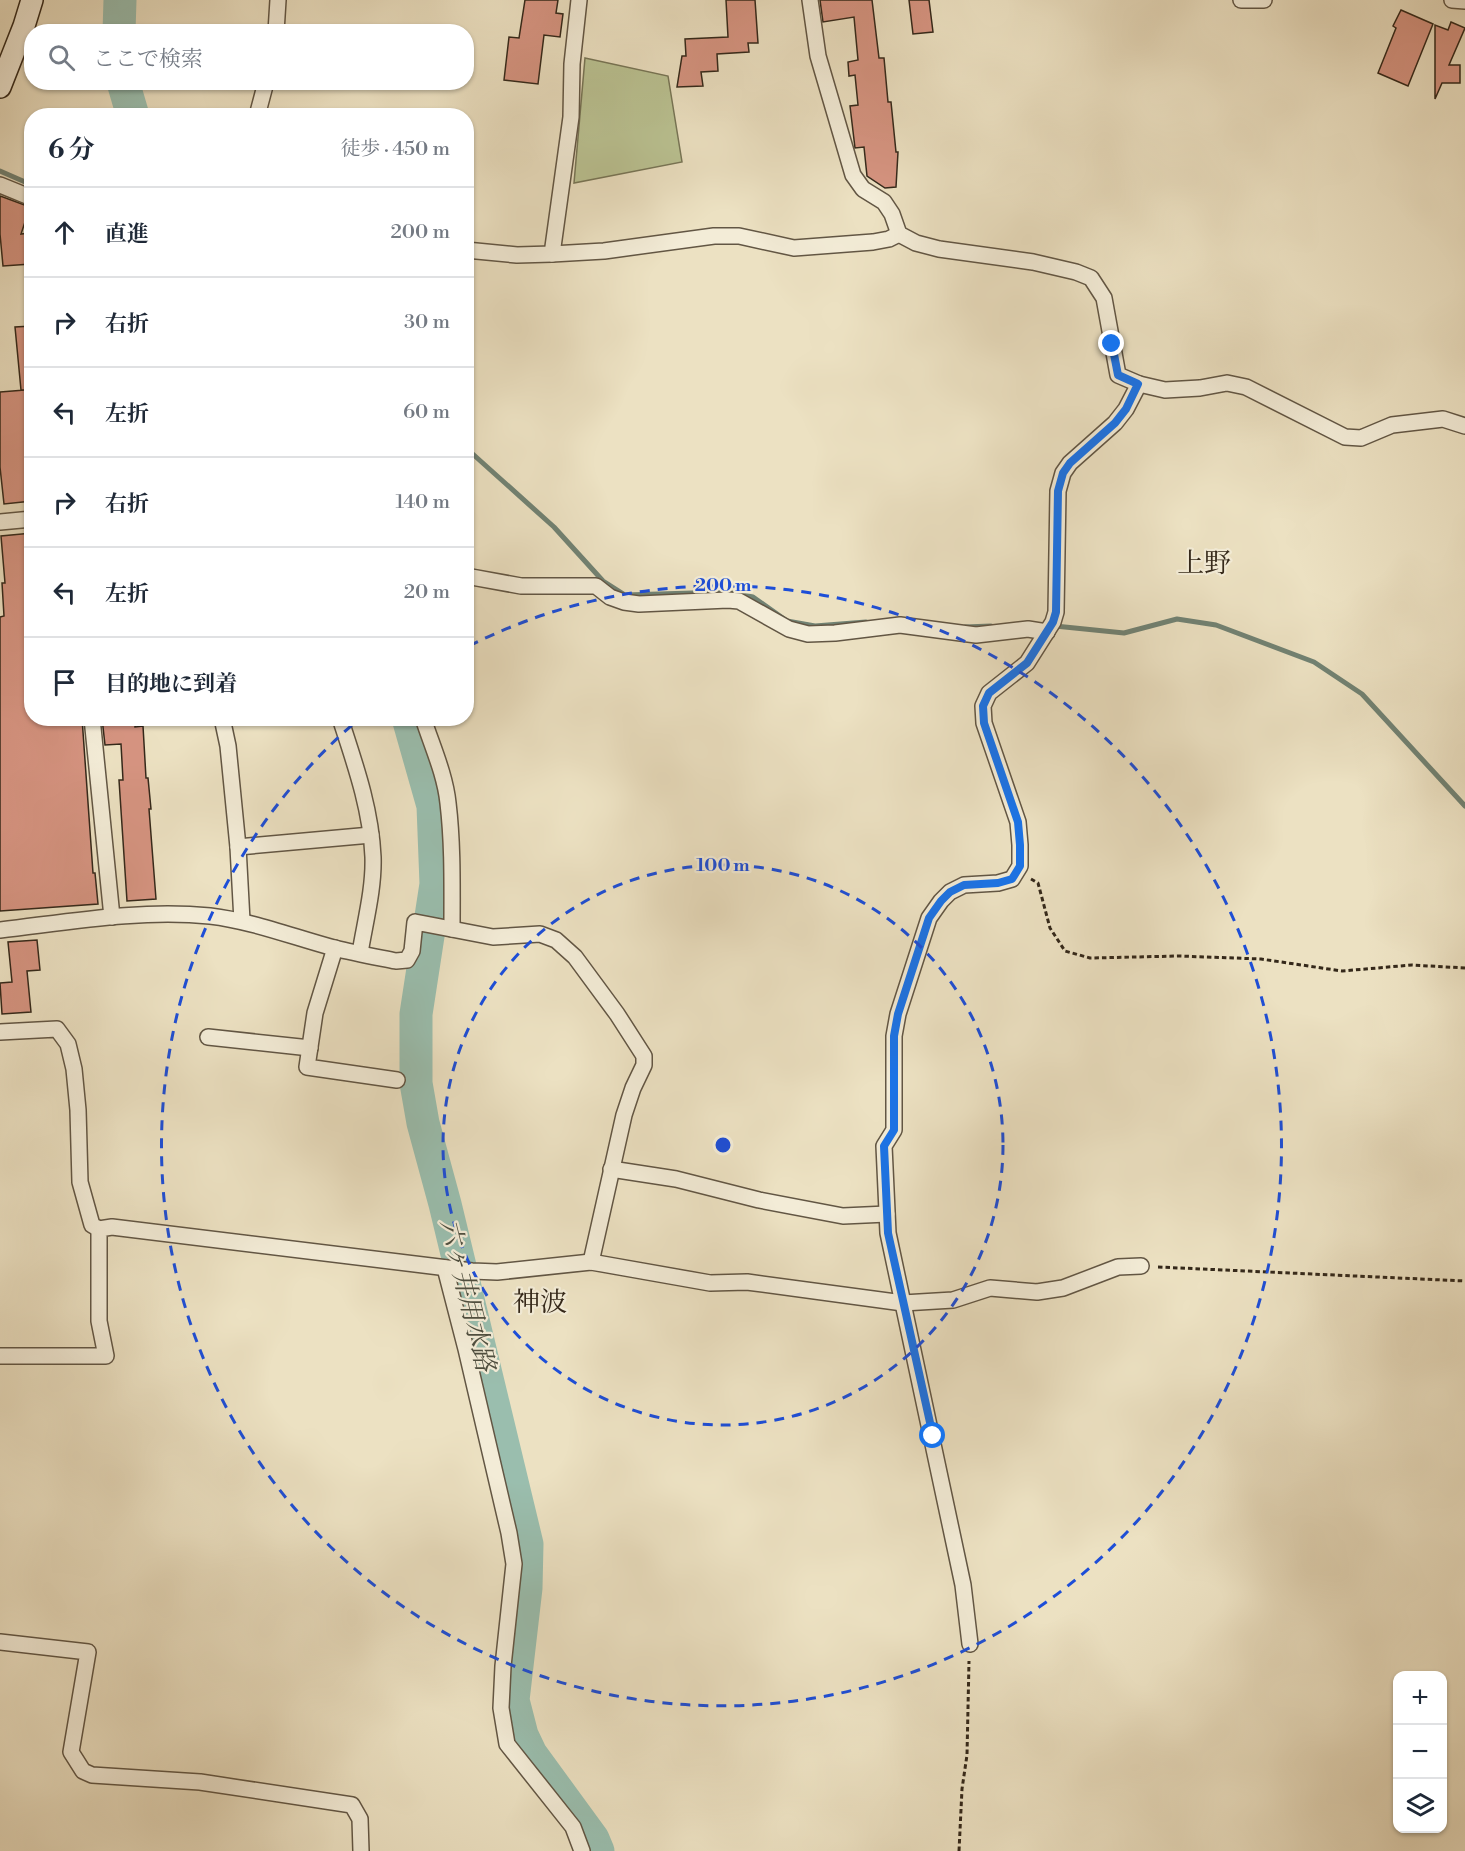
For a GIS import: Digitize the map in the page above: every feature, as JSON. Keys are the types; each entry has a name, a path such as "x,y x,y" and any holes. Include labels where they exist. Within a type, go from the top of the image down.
{"street":[{"path":"25,24 32,0"},
{"path":"276,24 278,0"},
{"path":"552,254 571,117 572,64 579,0"},
{"path":"810,0 819,56 853,176 862,189 884,202 892,214 899,234 916,243 939,249 1033,262 1091,278 1104,298 1118,375 1138,384 1165,390 1200,388 1227,383 1246,387 1345,437 1361,438 1392,425 1443,419 1465,426"},
{"path":"1241,0 1264,0"},
{"path":"1452,0 1465,1"},
{"path":"0,87 24,26"},
{"path":"259,108 264,90"},
{"path":"0,185 24,195"},
{"path":"474,251 517,255 552,254 714,236 739,236 794,248 873,242 890,239 899,234"},
{"path":"970,1644 963,1585 888,1233 884,1146 894,1130 894,1036 898,1014 929,918 941,901 950,892 964,885 998,883 1012,879 1020,866 1018,822 984,723 983,706 989,693 1027,663 1049,628 1056,612 1058,491 1063,473 1070,463 1115,423 1126,409 1138,384"},
{"path":"0,522 24,520"},
{"path":"474,577 521,586 596,586 610,597 639,604 739,601 789,629 808,634 900,625 976,635 1049,628"},
{"path":"93,726 112,916"},
{"path":"224,726 228,746 238,848 242,921"},
{"path":"342,726 365,801 373,858 372,882 360,953"},
{"path":"426,726 448,802 451,860 439,926"},
{"path":"238,848 371,835"},
{"path":"0,930 112,916 169,914 210,916 242,921 335,948 396,961 406,960 412,951 415,922 493,937 540,934 556,940 575,957 617,1014 644,1056 644,1065 624,1115 591,1263"},
{"path":"335,948 315,1013 307,1067 397,1080"},
{"path":"0,1032 57,1029 68,1044 74,1069 78,1110 80,1182 92,1225 99,1229 111,1227 472,1271 497,1272 591,1263 710,1283 747,1282 903,1303 953,1300 990,1288 1046,1291 1063,1288 1119,1267 1141,1266"},
{"path":"208,1037 310,1048"},
{"path":"611,1169 676,1179 759,1200 843,1216 887,1214"},
{"path":"0,1356 106,1356 99,1321 99,1229"},
{"path":"448,1268 509,1533 513,1564 501,1708 507,1744 573,1827 582,1851"},
{"path":"0,1642 88,1652 71,1752 83,1771 92,1775 200,1782 352,1805 360,1819 361,1851"}],"path":[{"path":"1016,872 1038,883 1050,928 1065,951 1090,958 1179,956 1261,959 1342,971 1412,965 1465,968"},
{"path":"1141,1266 1465,1281"},
{"path":"959,1851 962,1789 967,1755 970,1644"}],"green space":[{"path":"585,58 668,76 682,162 574,183"}],"building":[{"path":"525,0 558,0 556,13 563,14 560,37 544,35 538,84 504,80 509,37 519,38"},
{"path":"726,0 755,0 758,43 748,43 749,52 717,54 718,71 701,72 703,86 677,87 682,56 686,56 685,39 728,37"},
{"path":"820,0 872,0 879,58 884,58 888,102 891,102 896,152 898,152 896,187 885,188 867,176 864,147 855,148 850,106 858,105 855,75 849,76 848,62 858,60 854,17 823,22"},
{"path":"909,0 929,0 933,32 913,34"},
{"path":"1401,10 1433,24 1408,86 1378,73 1396,28 1393,26"},
{"path":"1451,22 1465,28 1449,65 1460,65 1460,83 1442,83 1435,99 1435,25 1448,30"},
{"path":"0,196 24,205 24,225 21,234 24,234 24,264 3,266"},
{"path":"24,326 24,390 21,390 15,327"},
{"path":"24,390 24,502 4,504 0,467 0,392"},
{"path":"24,534 24,726 83,726 93,873 95,873 98,904 0,911 0,617 4,616 2,583 5,583 1,536"},
{"path":"103,726 143,726 156,899 127,901 119,780 123,780 121,744 105,745"},
{"path":"37,940 40,970 27,971 31,1012 2,1014 0,983 12,982 8,942"}],"waterway":[{"name":"六ヶ井用水路","path":"119,24 120,0"},
{"name":"六ヶ井用水路","path":"125,90 131,108"},
{"path":"0,171 24,182"},
{"path":"474,455 554,527 603,581 625,595 726,592 753,597 787,621 815,626 866,622"},
{"path":"1055,626 1124,633 1177,619 1216,625 1314,662 1362,694 1465,806"},
{"path":"965,627 991,626"},
{"name":"六ヶ井用水路","path":"410,726 433,806 436,884 416,1014 416,1083 423,1123 445,1204 527,1544 526,1588 513,1700 522,1735 531,1754 593,1839 598,1851"}],"district":[{"name":"上野","path":"1204,564"},
{"name":"神波","path":"540,1303"}],"route":[{"path":"933,1436 888,1233 884,1146 894,1130 894,1036 898,1014 929,918 941,901 950,892 964,885 998,883 1012,879 1020,866 1018,822 984,723 983,706 989,693 1027,663 1053,622 1056,612 1058,491 1063,473 1070,463 1115,423 1126,409 1138,384 1118,375 1112,344"}]}
